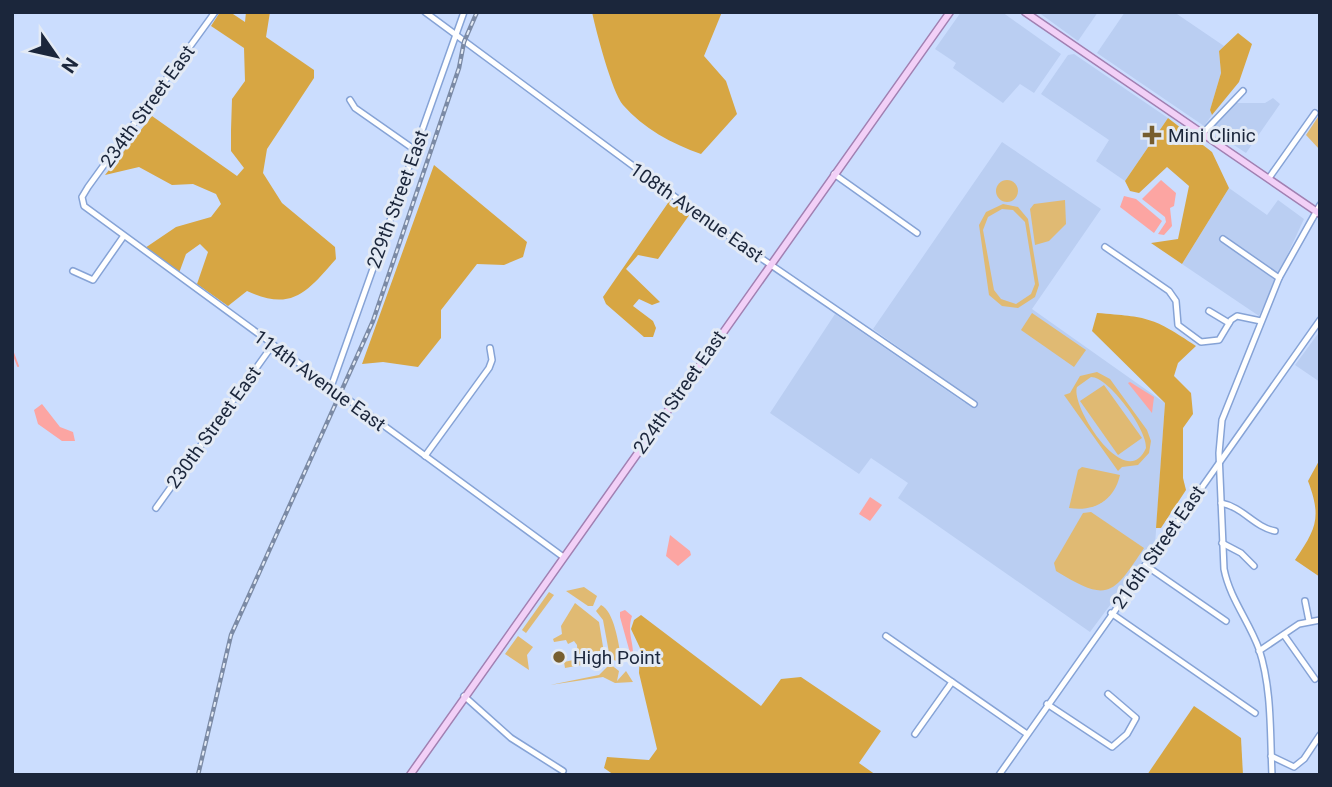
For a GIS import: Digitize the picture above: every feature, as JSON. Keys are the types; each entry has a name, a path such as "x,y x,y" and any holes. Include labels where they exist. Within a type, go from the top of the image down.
{"main road":[{"name":"224th Street East","path":"410,775 562,556 950,12"},
{"path":"1025,12 1318,210"}],"street":[{"name":"234th Street East","path":"81,200 215,12"},
{"name":"108th Avenue East","path":"425,12 711,224 974,404"},
{"name":"229th Street East","path":"331,387 464,12"},
{"path":"1203,133 1243,91"},
{"path":"350,100 355,108 415,150"},
{"path":"1269,178 1315,113"},
{"path":"834,174 917,233"},
{"name":"114th Avenue East","path":"81,200 88,211 123,237 562,556"},
{"path":"1272,775 1269,703 1259,651 1229,590 1222,543 1220,435 1225,411 1279,278 1318,210"},
{"path":"73,271 93,280 123,237"},
{"path":"1223,239 1279,278"},
{"path":"1105,247 1172,295 1176,305 1176,321 1201,342 1212,343 1222,337 1229,323 1243,315 1261,321"},
{"path":"1209,311 1229,323"},
{"name":"216th Street East","path":"999,775 1111,612 1320,320"},
{"name":"230th Street East","path":"156,508 272,346"},
{"path":"425,456 489,368 492,360 490,348"},
{"path":"1221,503 1236,507 1264,529 1275,531"},
{"path":"1222,543 1241,553 1254,566"},
{"path":"1145,565 1226,621"},
{"path":"1305,601 1309,621"},
{"path":"1111,612 1255,713"},
{"path":"1259,651 1309,621 1320,620"},
{"path":"1284,635 1315,679"},
{"path":"886,636 1027,734"},
{"path":"915,734 952,681"},
{"path":"1047,704 1112,747 1127,734 1136,718 1133,712 1108,694"},
{"path":"464,696 511,738 564,771"},
{"path":"1271,756 1294,767 1304,759 1320,735"}],"shaded area":[{"path":"220,12 230,12 245,22 246,12 270,12 266,37 314,70 314,78 267,149 263,173 282,203 335,247 336,259 307,289 287,299 263,297 247,291 228,306 197,284 208,252 200,244 186,254 179,273 145,248 176,227 211,217 221,204 216,194 193,184 172,185 139,167 105,175 152,116 237,176 244,168 231,151 231,130 232,99 245,81 244,48 211,26"},
{"path":"592,12 722,12 704,56 726,81 737,114 701,154 659,134 623,105 609,75"},
{"path":"961,12 1002,12 1061,54 1034,93 1020,84 1003,103 953,68 956,63 935,49"},
{"path":"1038,12 1098,12 1078,41"},
{"path":"1125,12 1174,12 1224,46 1219,51 1221,73 1210,110 1212,115 1204,126 1097,53"},
{"path":"1238,33 1252,44 1239,82 1212,115 1210,110 1221,73 1219,51"},
{"path":"1074,54 1168,118 1125,181 1096,161 1109,140 1041,94 1068,55"},
{"path":"1273,98 1280,104 1246,153 1211,130 1234,103 1265,103"},
{"path":"1320,114 1320,150 1306,135"},
{"path":"1168,118 1212,152 1229,188 1182,264 1151,243 1178,239 1189,186 1167,167 1139,193 1130,191 1125,181"},
{"path":"1002,142 1101,209 1032,309 1165,403 1155,545 1090,632 898,498 908,483 871,458 859,474 770,413 835,314 965,403 970,398 873,329"},
{"path":"434,165 527,242 523,257 504,265 477,264 441,310 441,338 418,367 383,362 362,364"},
{"path":"1007,180 1015,183 1018,191 1015,199 1007,202 999,199 996,191 999,183"},
{"path":"1161,180 1176,193 1174,206 1170,208 1172,226 1164,235 1158,234 1166,222 1165,217 1142,199"},
{"path":"1229,188 1267,215 1278,200 1304,219 1259,316 1182,264"},
{"path":"1124,196 1136,199 1162,221 1154,233 1120,207"},
{"path":"670,200 690,214 658,259 638,255 626,269 660,302 652,305 639,299 633,306 653,321 656,328 653,337 644,337 606,304 603,297"},
{"path":"1065,200 1066,224 1049,241 1035,245 1030,209 1034,204"},
{"path":"1003,204 1018,207 1028,219 1039,285 1035,297 1018,308 1002,306 989,295 979,225 986,212","holes":["1002,209 1013,210 1025,222 1035,284 1031,294 1016,304 1001,299 994,290 983,230 988,217"]},
{"path":"1032,313 1086,350 1074,367 1021,330"},
{"path":"1097,313 1150,320 1196,346 1178,363 1174,376 1191,393 1193,414 1183,428 1183,478 1186,490 1161,528 1156,528 1165,403 1092,331"},
{"path":"1320,331 1320,382 1295,365"},
{"path":"1097,372 1110,379 1147,430 1151,441 1149,453 1138,465 1122,467 1118,471 1064,395 1070,393 1080,376","holes":["1091,377 1099,379 1117,395 1141,430 1146,448 1137,459 1126,461 1114,454 1101,442 1082,411 1077,387"]},
{"path":"1128,383 1154,397 1152,413"},
{"path":"1104,385 1142,438 1118,455 1080,401"},
{"path":"42,404 60,427 73,432 75,441 62,441 38,424 34,410"},
{"path":"1320,459 1320,577 1295,560 1315,523 1315,505 1308,481"},
{"path":"1082,467 1120,475 1113,492 1102,503 1087,508 1069,508 1078,470"},
{"path":"870,497 882,505 870,521 859,514"},
{"path":"1091,512 1144,548 1124,577 1107,590 1098,590 1073,581 1056,571 1054,563 1083,513"},
{"path":"670,535 690,551 691,555 678,566 666,556"},
{"path":"584,587 597,596 593,606 588,606 566,591"},
{"path":"549,592 554,595 526,633 522,630"},
{"path":"575,603 599,622 605,659 601,666 598,662 565,668 564,662 578,659 577,645 574,641 568,644 566,640 554,642 553,639 562,634 561,626"},
{"path":"601,605 606,608 615,629 621,659 618,662 610,658 603,620 596,611"},
{"path":"625,610 632,616 632,660 620,617 620,612"},
{"path":"641,615 761,706 781,679 801,677 881,731 859,763 876,775 614,775 604,768 607,757 649,760 657,749 639,673 640,648 631,629 634,620"},
{"path":"518,636 533,647 527,655 529,670 505,654"},
{"path":"610,664 619,671 617,681 626,671 633,682 615,683 603,677 550,685 599,675"},
{"path":"1194,706 1241,738 1243,775 1147,775"}],"waterway":[{"path":"12,350 18,366"}],"railway":[{"path":"198,775 231,635 373,321 459,68 464,42 477,12"}],"place":[{"name":"Mini Clinic","path":"1152,135"},
{"name":"High Point","path":"559,657"}]}
